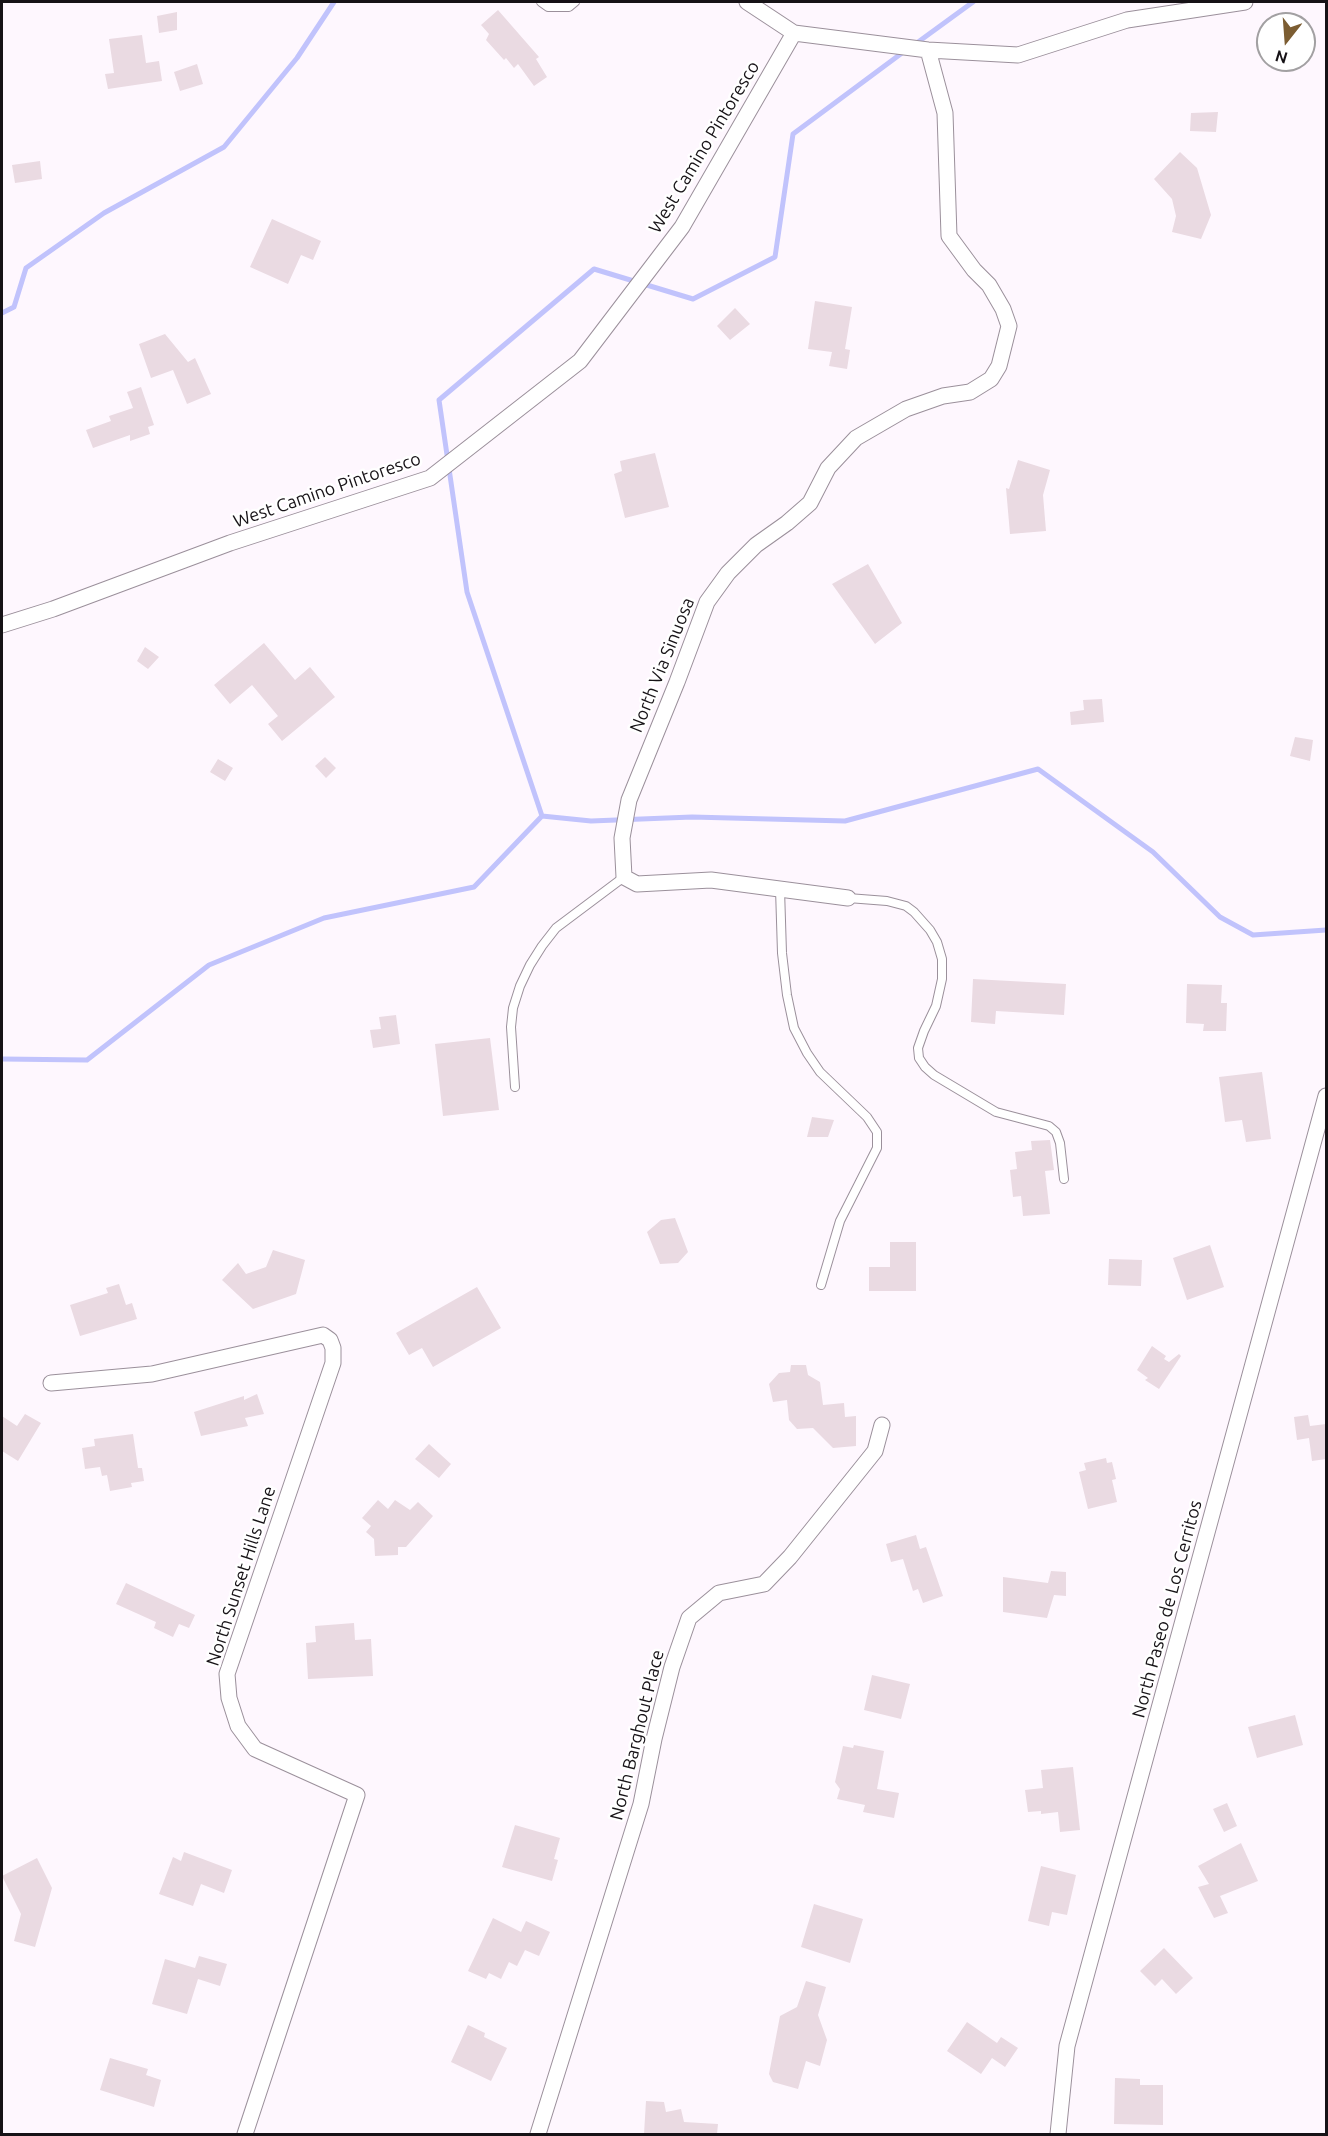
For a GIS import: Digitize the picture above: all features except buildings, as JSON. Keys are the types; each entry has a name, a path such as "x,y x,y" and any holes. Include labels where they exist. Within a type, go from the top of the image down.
{"street":[{"path":"747,2 794,33 928,50 1017,55 1127,20 1245,2"},
{"name":"West Camino Pintoresco","path":"2,625 53,609 230,543 430,478 580,361 682,227 794,33"},
{"name":"North Via Sinuosa","path":"624,877 622,838 629,800 677,682 706,602 728,573 756,545 788,523 810,503 828,468 856,438 906,409 943,396 970,392 991,379 999,366 1009,326 1003,309 989,285 974,270 949,236 945,113 928,50"},
{"path":"624,877 637,885 711,880 848,898"},
{"name":"North Paseo de Los Cerritos","path":"1058,2134 1067,2046 1326,1096"},
{"name":"North Sunset Hills Lane","path":"51,1383 152,1374 322,1335 330,1340 333,1347 333,1362 227,1674 229,1698 238,1726 255,1749 357,1795 245,2134"},
{"name":"North Barghout Place","path":"538,2134 641,1803 672,1667 689,1618 719,1593 764,1584 790,1557 875,1451 882,1425"}],"lane":[{"path":"541,2 548,7 569,7 575,2"},
{"path":"515,1087 511,1027 519,986 542,946 556,928 624,877"},
{"path":"780,889 787,995 794,1028 820,1072 867,1117 877,1132 877,1149 840,1221 821,1285"},
{"path":"848,898 887,901 906,906 930,930 937,942 942,959 942,979 936,1006 918,1048 919,1058 934,1075 996,1112 1049,1126 1056,1132 1060,1143 1064,1179"}],"waterway":[{"path":"2,313 14,307 26,268 104,213 224,147 297,58 334,2"},
{"path":"914,45 973,2"},
{"path":"542,816 467,592 439,400 594,269 693,299 775,257 793,134 906,50"},
{"path":"2,1059 87,1060 209,965 324,918 474,887 542,816 591,821 692,817 845,821 1038,769 1153,852 1220,917 1253,935 1326,930"}]}
